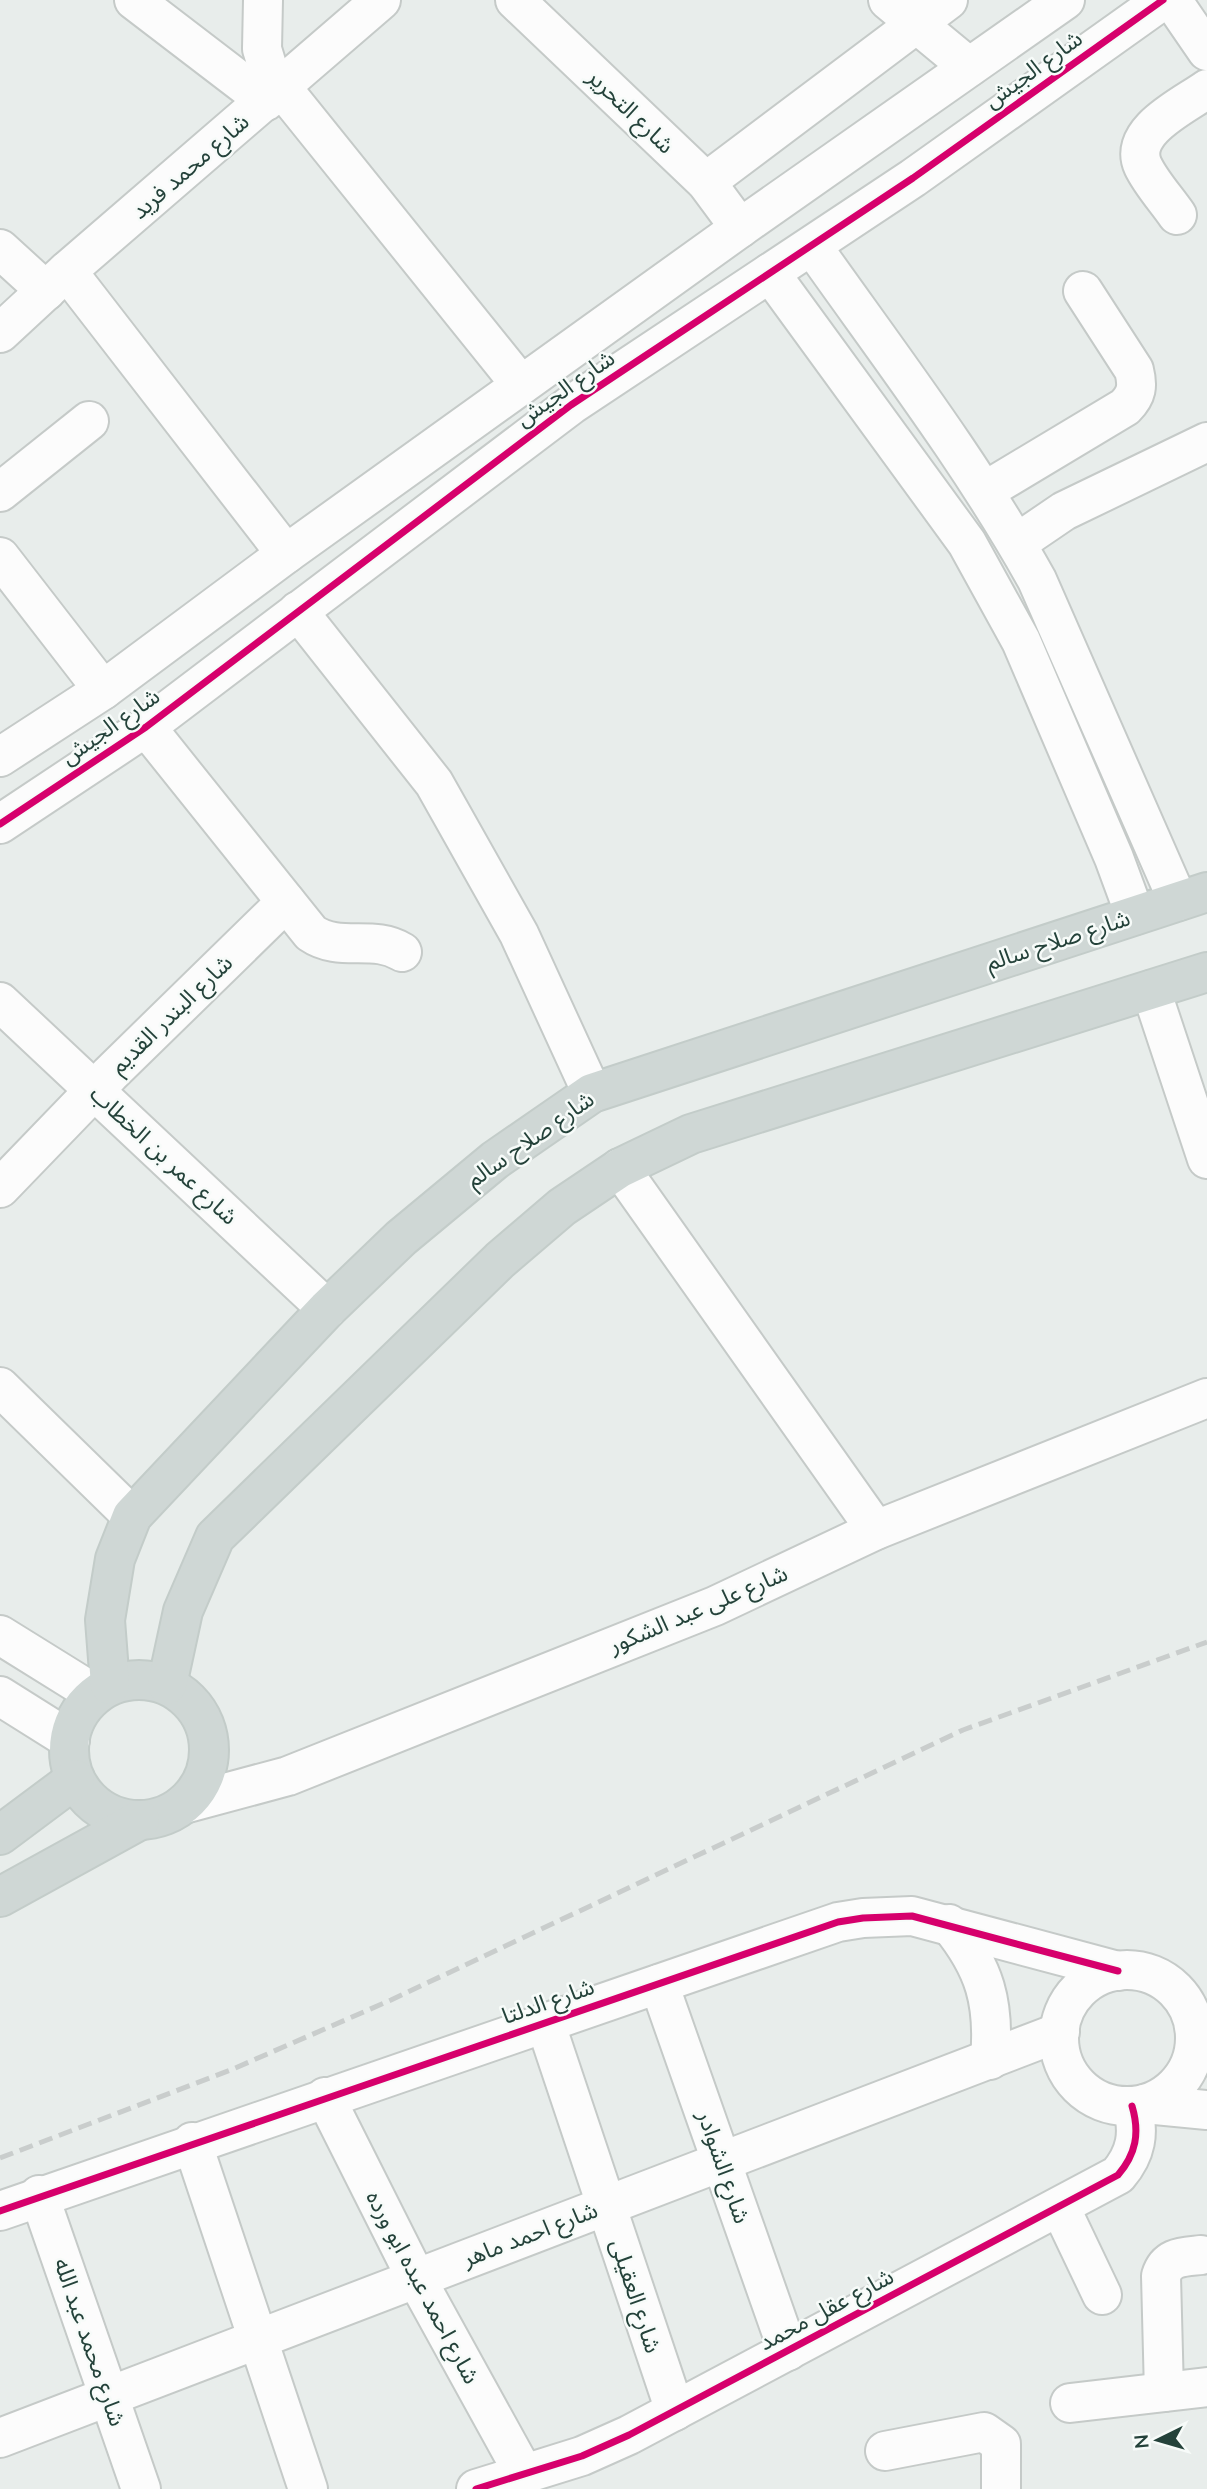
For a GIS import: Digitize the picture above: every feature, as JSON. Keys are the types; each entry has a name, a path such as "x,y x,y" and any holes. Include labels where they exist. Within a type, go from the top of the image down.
{"main road":[{"name":"شارع صلاح سالم","path":"103,1690 105,1620 115,1559 132,1516 327,1309 401,1238 467,1183 592,1093 1193,896"},
{"path":"167,1685 183,1611 215,1537 500,1260 562,1207 620,1168 691,1134 1207,972"},
{"path":"0,1897 140,1820 161,1816 184,1804 196,1791 206,1770 209,1749 206,1729 197,1711 184,1696 167,1685 129,1680 103,1690 74,1723 69,1740 69,1760 75,1779 86,1796 101,1809 119,1817 140,1820"},
{"path":"0,1835 75,1779"}],"street":[{"path":"134,0 273,95 522,385"},
{"path":"263,0 264,61 273,95"},
{"name":"شارع محمد فريد","path":"0,333 382,0"},
{"name":"شارع التحرير","path":"515,0 706,182 740,228"},
{"path":"888,0 969,66"},
{"path":"706,182 947,0"},
{"name":"شارع الجيش","path":"0,824 146,727 571,405 913,178 1163,0"},
{"path":"1172,0 1207,51"},
{"path":"1054,8 1075,63"},
{"name":"شارع الجيش","path":"0,757 103,691 286,554 740,228 1054,8"},
{"path":"1177,215 1142,164 1140,149 1145,136 1153,127 1207,89"},
{"path":"812,246 985,491 1017,543 1193,896"},
{"path":"0,249 57,281 286,554"},
{"path":"770,273 967,543 1020,641 1114,858 1135,915"},
{"path":"985,491 1125,407 1134,398 1138,385 1134,370 1083,291"},
{"path":"0,492 89,422"},
{"path":"1017,543 1064,512 1207,442"},
{"path":"0,557 103,691"},
{"path":"298,611 434,783 519,934 592,1093"},
{"path":"146,727 311,933 327,942 374,942 392,945 402,952"},
{"name":"شارع البندر القديم","path":"0,1188 95,1089 286,902"},
{"path":"1151,990 1207,1159"},
{"name":"شارع عمر بن الخطاب","path":"0,1002 327,1309"},
{"path":"620,1168 876,1530"},
{"path":"0,1387 132,1516"},
{"name":"شارع على عبد الشكور","path":"184,1804 288,1776 715,1606 876,1530 1207,1398"},
{"path":"0,1635 103,1690"},
{"path":"0,1696 69,1740"},
{"name":"شارع الدلتا","path":"0,2211 192,2142 838,1923 888,1916 912,1916 1118,1970"},
{"path":"949,1924 982,1973 990,2001 993,2031 990,2060"},
{"path":"1207,1999 1140,1972 1118,1970 1093,1980 1072,1998 1063,2014 1060,2032 1061,2052 1067,2070 1078,2086 1094,2098 1112,2105 1207,2110"},
{"path":"1138,2105 1164,2096 1178,2083 1189,2066 1194,2048 1194,2027 1188,2009 1177,1992 1162,1980"},
{"name":"شارع الشوادر","path":"659,1984 788,2351"},
{"name":"شارع العقيلى","path":"545,2022 675,2411"},
{"name":"شارع احمد ماهر","path":"0,2438 1060,2032"},
{"name":"شارع احمد عبده ابو ورده","path":"326,2097 416,2278 524,2474"},
{"name":"شارع عقل محمد","path":"476,2489 524,2474 586,2473 675,2411 1118,2175 1128,2163 1137,2134 1138,2105"},
{"path":"192,2142 307,2489"},
{"name":"شارع محمد عبد الله","path":"39,2195 141,2489"},
{"path":"1060,2207 1102,2295"},
{"path":"1164,2392 1161,2276 1164,2266 1171,2260 1201,2255"},
{"path":"1070,2403 1207,2387"},
{"path":"885,2451 984,2432 1001,2444 1001,2489"}],"railway":[{"path":"0,2158 233,2069 391,2000 963,1730 1207,1642"}],"cycle path":[{"path":"0,824 146,727 571,405 913,178 1163,0"},
{"path":"0,2211 838,1922 912,1916 1118,1971"},
{"path":"476,2489 582,2456 629,2435 1118,2175 1129,2159 1135,2143 1136,2125 1132,2106"}]}
